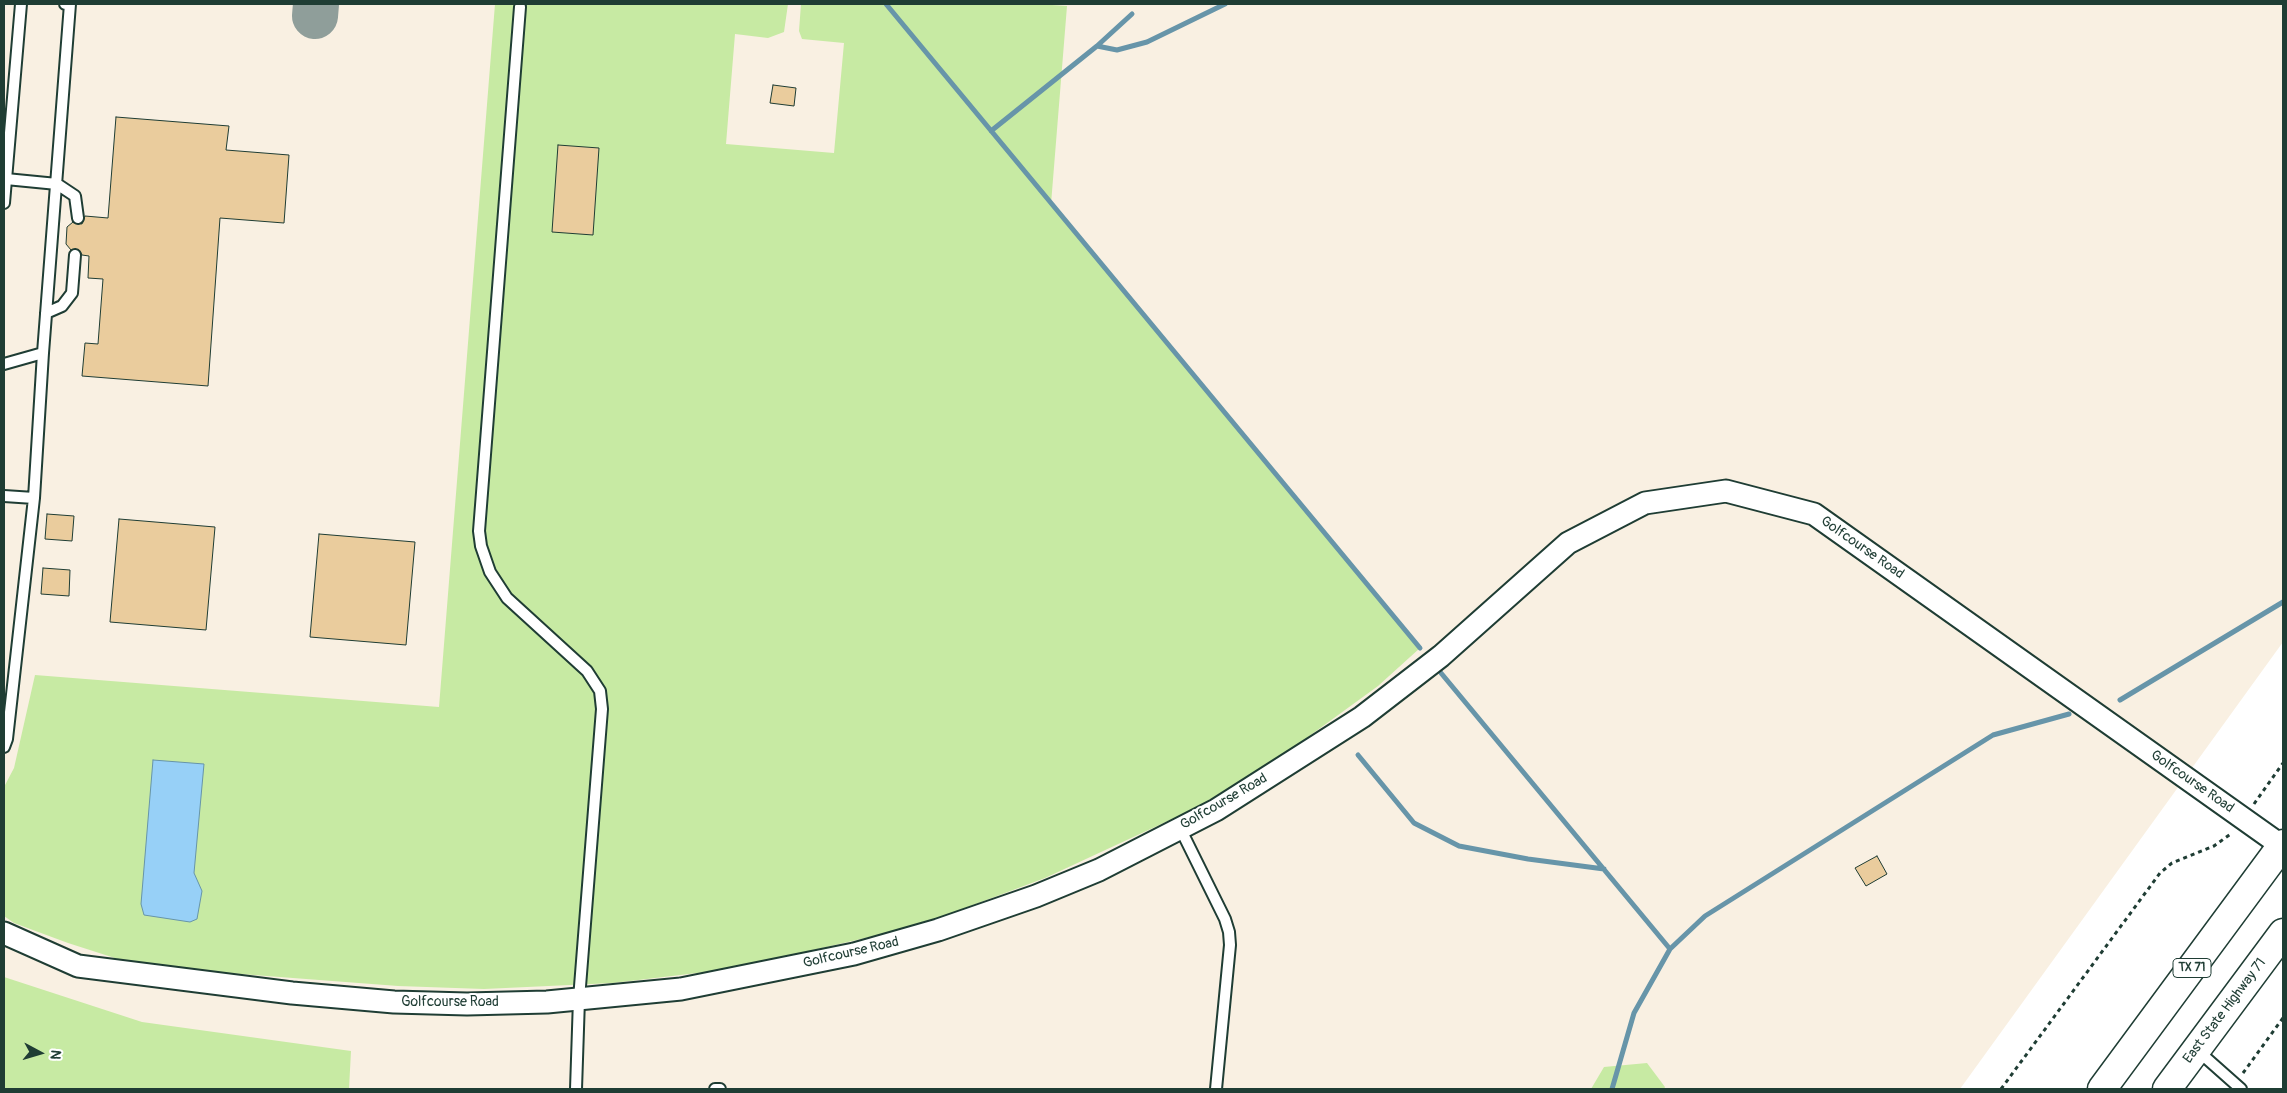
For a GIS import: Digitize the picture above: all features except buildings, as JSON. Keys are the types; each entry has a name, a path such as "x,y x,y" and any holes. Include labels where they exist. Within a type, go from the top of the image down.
{"highway":[{"name":"TX 71","path":"2102,1089 2283,854"},
{"path":"2122,1089 2283,854"},
{"name":"East State Highway 71","path":"2167,1089 2281,942"}],"street":[{"name":"Golfcourse Road","path":"4,934 78,966 292,993 394,1002 467,1004 579,999 681,988 854,954 938,930 1036,896 1099,870 1216,810 1362,717 1441,656 1568,543 1645,503 1726,491 1814,514 2243,818 2283,854"}],"lane":[{"path":"4,203 21,4"},
{"path":"4,747 7,739 34,498 43,353 70,4 65,4"},
{"path":"520,7 479,531 481,546 490,572 507,598 587,671 600,691 602,709 579,999 576,1089"},
{"path":"6,179 57,184 75,196 78,218"},
{"path":"46,313 62,306 72,293 75,255"},
{"path":"4,364 43,353"},
{"path":"4,496 34,498"},
{"path":"1180,828 1221,911 1229,932 1230,945 1216,1089"},
{"path":"2197,1049 2238,1086"},
{"path":"715,1089 720,1089"}],"path":[{"path":"2001,1089 2160,873 2172,862 2214,846 2231,834 2283,763"},
{"path":"2238,1086 2283,1018"}],"shaded area":[{"path":"4,4 2283,4 2283,642 1960,1089 4,1089"}],"green space":[{"path":"495,4 788,4 784,32 768,38 735,34 726,144 834,153 844,43 802,39 799,31 801,4 1037,4 1067,6 1051,204 1420,648 1378,686 1301,742 1198,807 1045,878 917,926 731,969 613,983 484,989 398,986 201,971 121,960 14,923 4,916 4,787 14,768 35,675 439,707"},
{"path":"4,977 142,1022 351,1051 349,1089 4,1089"},
{"path":"1647,1063 1665,1087 1664,1089 1591,1089 1604,1067"}],"water":[{"path":"153,760 204,764 194,873 202,891 197,919 190,922 144,915 141,904"}],"waterway":[{"path":"886,4 1420,648"},
{"path":"991,131 1097,46 1117,50 1147,42 1225,4"},
{"path":"1097,46 1132,14"},
{"path":"2120,700 2283,602"},
{"path":"1441,673 1670,949"},
{"path":"1612,1089 1634,1013 1670,949 1705,916 1993,735 2069,714"},
{"path":"1358,755 1414,823 1459,846 1528,859 1604,869"}],"taxiway":[{"path":"315,16 316,4"}]}
